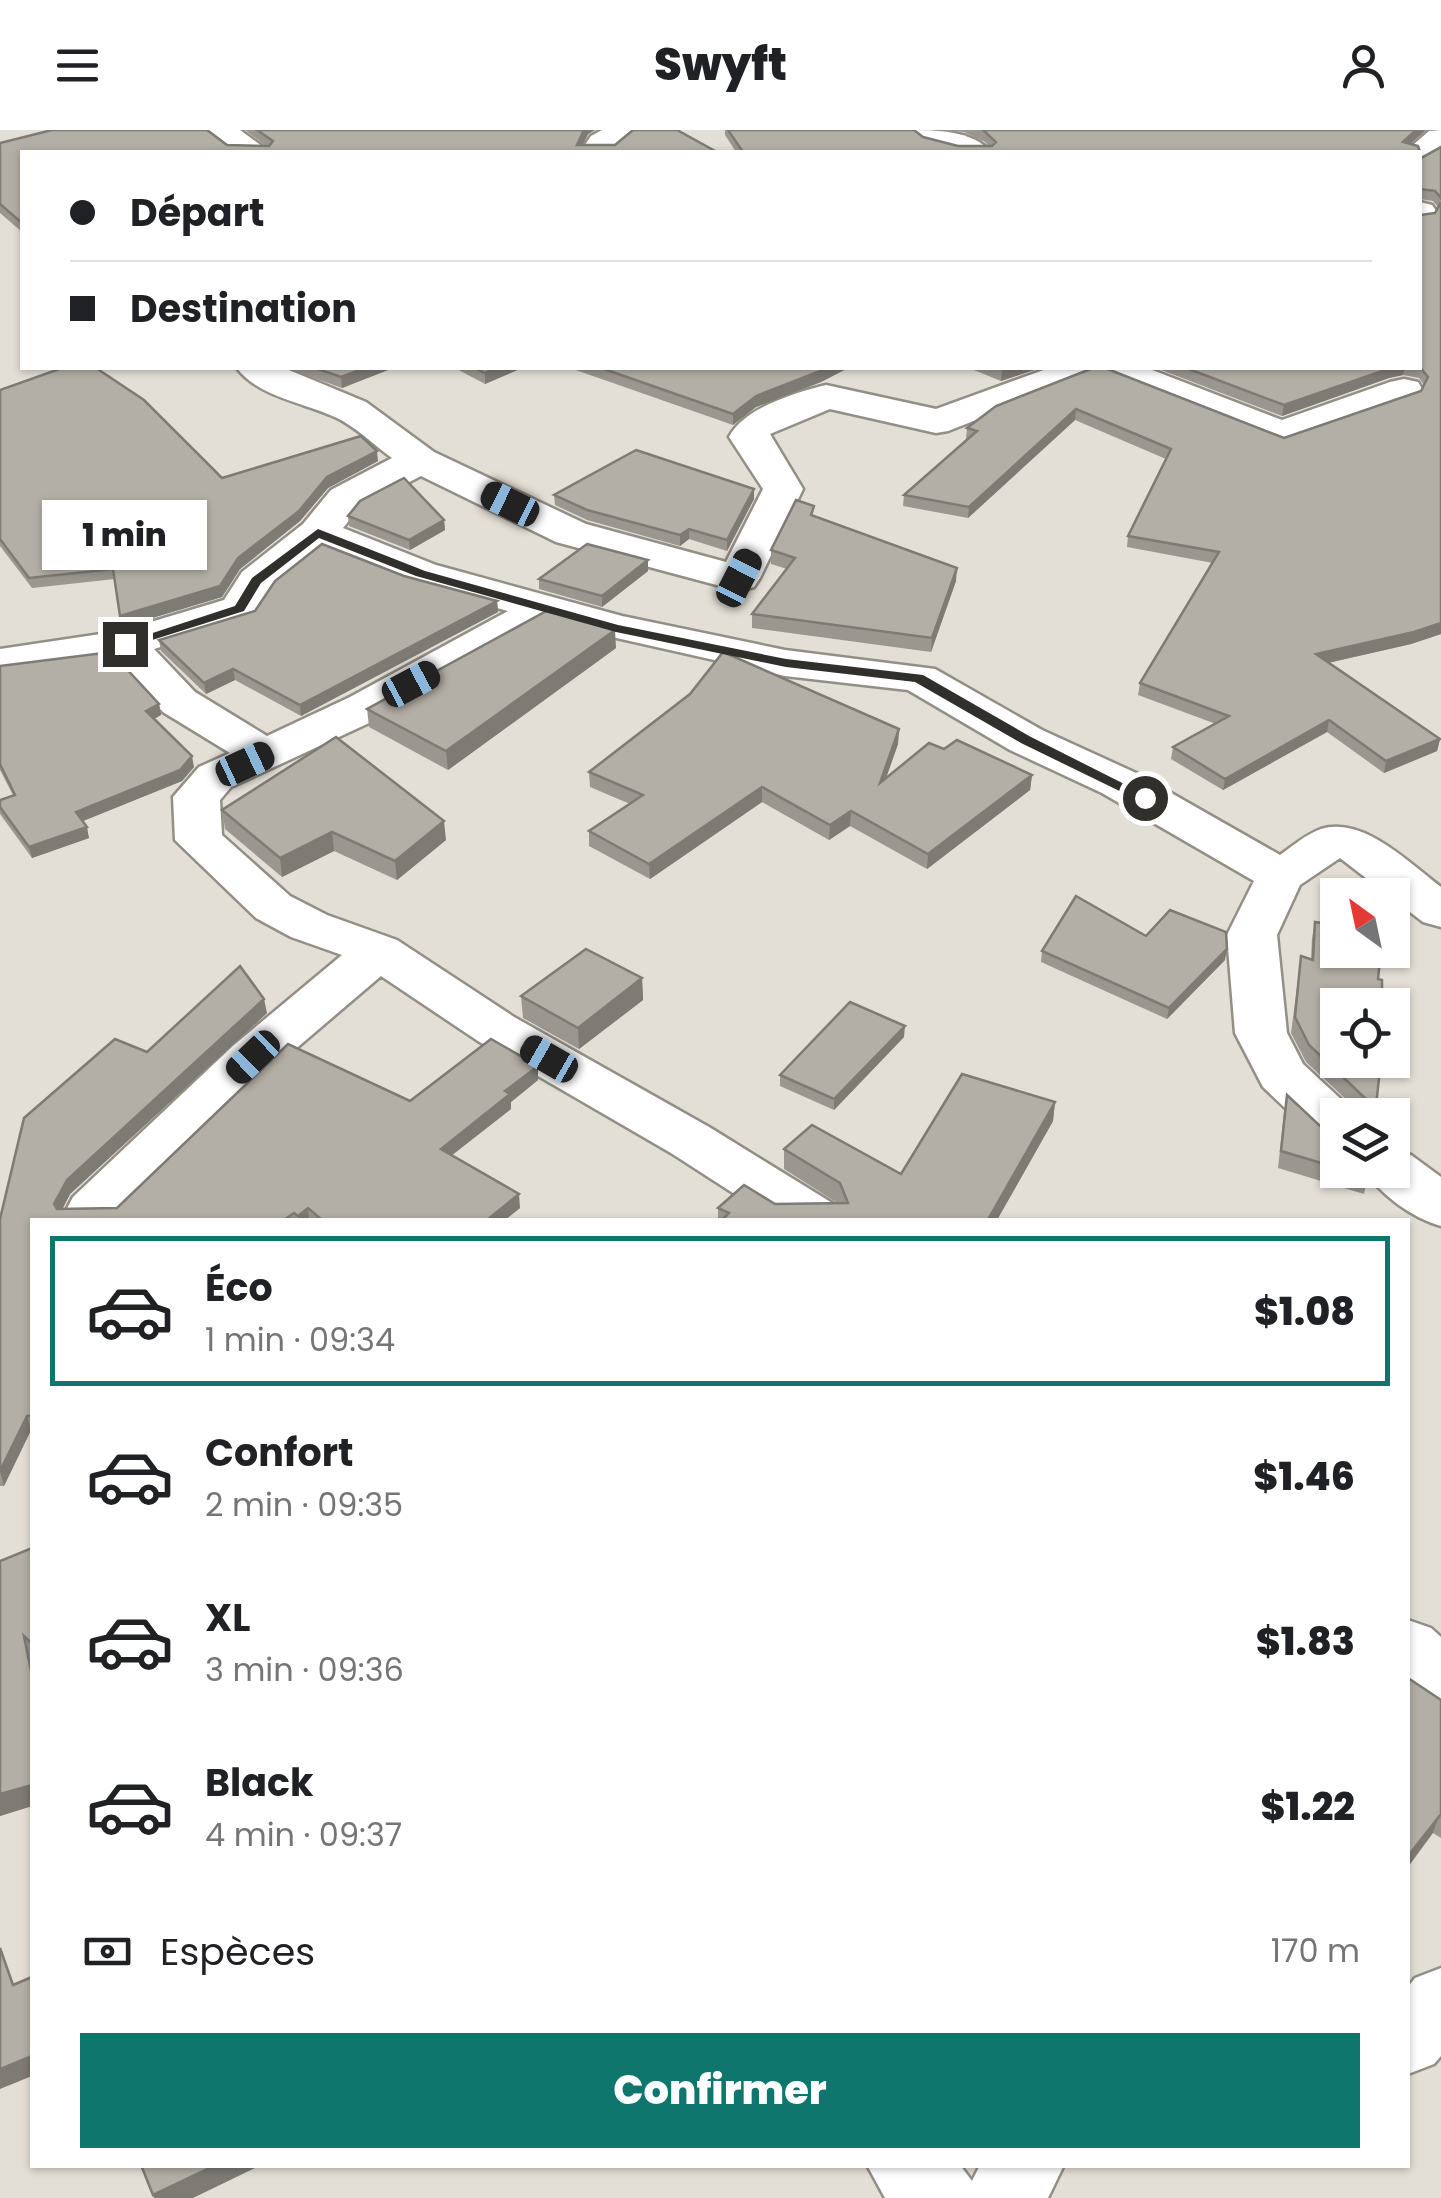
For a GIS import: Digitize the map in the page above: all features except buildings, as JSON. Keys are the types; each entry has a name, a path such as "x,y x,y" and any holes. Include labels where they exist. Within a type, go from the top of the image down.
{"street":[{"path":"217,130 249,150"},
{"path":"598,150 625,130"},
{"path":"924,130 969,150"},
{"path":"260,370 302,392 352,410 420,460 571,532 739,578"},
{"path":"721,651 739,578 784,489 748,437 754,427 826,398 936,421 948,420 1077,370"},
{"path":"1119,370 1281,434 1404,390"},
{"path":"1370,370 1441,412"},
{"path":"0,662 125,644 240,608 256,581 318,533 345,499 420,460"},
{"path":"318,533 420,574 542,610 786,663 919,678 1026,740 1119,783 1280,876"},
{"path":"542,610 411,684 215,778 197,797 194,812 199,840 273,908 309,926 379,951 496,1029 690,1140 814,1218"},
{"path":"125,644 179,702 266,754"},
{"path":"1320,1110 1282,1074 1262,1033 1252,935 1280,876 1321,846 1347,842 1441,911"},
{"path":"90,1218 253,1057 379,951"},
{"path":"1410,1183 1441,1206"},
{"path":"1410,1649 1441,1678"},
{"path":"1410,2038 1441,2002"},
{"path":"907,2168 940,2198"},
{"path":"1003,2198 1024,2168"}],"route":[{"path":"125,644 231,614 240,608 256,581 318,533 420,574 616,628 786,663 919,678 1026,740 1145,798"}]}
